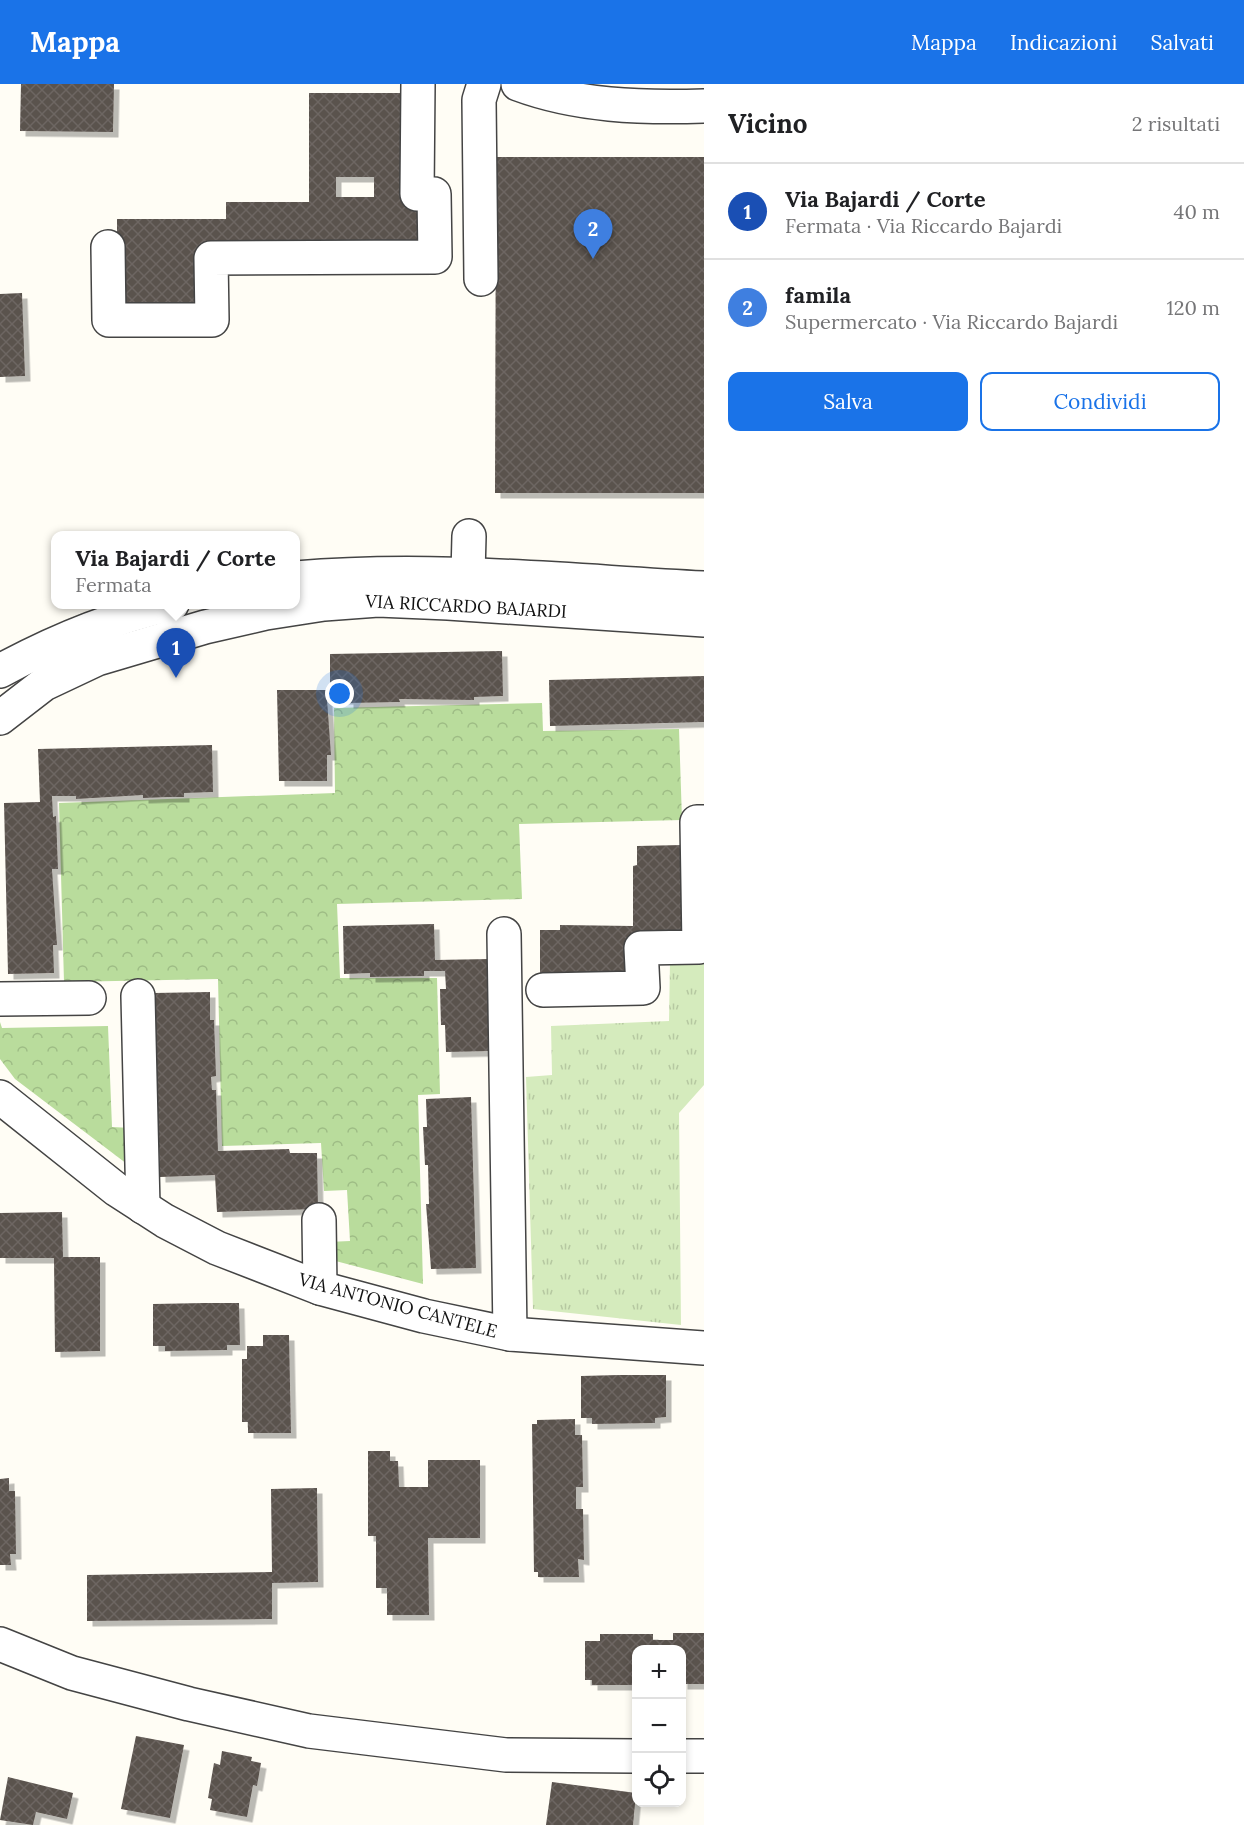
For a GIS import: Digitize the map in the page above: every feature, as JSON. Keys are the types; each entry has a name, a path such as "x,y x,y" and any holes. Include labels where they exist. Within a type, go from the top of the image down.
{"street":[{"path":"108,247 109,320 212,320 211,258 435,257 434,194 417,194 418,84"},
{"path":"481,279 479,100 484,84"},
{"path":"518,84 550,96 601,103 657,107 704,106"},
{"path":"468,574 469,536"},
{"name":"VIA RICCARDO BAJARDI","path":"300,578 397,573 468,574 704,588"},
{"name":"VIA RICCARDO BAJARDI","path":"300,608 378,600 704,620"},
{"path":"0,671 52,643 89,628 155,609"},
{"name":"VIA RICCARDO BAJARDI","path":"0,718 44,684 97,659 205,627 292,609"},
{"path":"543,990 643,988 641,948 699,947 697,822 704,822"},
{"path":"504,934 510,1334"},
{"path":"138,996 143,1207"},
{"path":"0,999 89,998"},
{"name":"VIA ANTONIO CANTELE","path":"0,1097 99,1176 165,1221 217,1248 320,1288 424,1316 510,1334 704,1348"},
{"path":"319,1220 320,1288"},
{"path":"0,1644 72,1673 189,1704 309,1731 506,1755 632,1756"},
{"path":"686,1756 704,1756"}],"green space":[{"path":"542,703 543,731 679,729 682,820 519,824 522,899 337,904 340,978 437,978 440,1094 418,1095 423,1284 328,1259 328,1242 350,1241 347,1190 324,1191 321,1143 222,1146 218,979 64,982 59,803 335,793 334,708"},
{"path":"704,961 704,1085 679,1113 681,1325 533,1309 526,1077 552,1075 551,1026 669,1021 670,962"},
{"path":"0,1022 2,1028 108,1026 112,1127 131,1128 131,1167 15,1079 0,1059"}],"building":[{"path":"21,84 114,84 113,132 20,131"},
{"path":"309,93 402,93 403,202 430,202 430,249 226,247 202,311 117,311 117,219 226,219 226,202 309,202","holes":["336,177 374,177 374,197 336,197"]},
{"path":"496,157 704,157 704,493 495,493"},
{"path":"22,293 25,376 0,377 0,294"},
{"path":"502,651 503,696 474,697 474,700 399,699 400,702 348,703 348,699 327,699 331,755 327,755 327,781 279,781 277,690 330,690 330,654"},
{"path":"704,676 704,722 550,726 549,680"},
{"path":"212,745 213,792 184,793 184,797 143,798 143,795 76,799 76,796 52,796 53,817 56,816 58,869 52,869 57,945 53,945 54,973 8,974 4,803 40,802 38,749"},
{"path":"682,845 684,935 631,974 540,976 540,930 560,930 560,925 633,926 633,866 637,865 637,846"},
{"path":"434,924 435,960 490,959 491,1051 446,1052 445,1025 441,1025 440,989 446,989 445,971 424,971 424,976 370,977 370,973 344,974 343,926"},
{"path":"210,992 210,1020 214,1020 216,1076 211,1077 212,1090 216,1090 218,1151 289,1149 290,1153 317,1153 318,1209 217,1212 215,1175 160,1177 154,993"},
{"path":"471,1097 476,1268 431,1269 426,1204 429,1204 428,1165 425,1165 423,1127 427,1127 426,1099"},
{"path":"62,1212 63,1257 100,1257 100,1351 55,1352 54,1258 0,1258 0,1213"},
{"path":"239,1303 240,1345 227,1345 227,1350 165,1351 165,1346 153,1346 153,1304"},
{"path":"263,1335 289,1335 291,1433 248,1433 248,1422 242,1422 242,1359 247,1359 247,1346 263,1346"},
{"path":"666,1375 666,1417 655,1418 655,1423 592,1424 592,1418 581,1418 581,1376"},
{"path":"575,1419 575,1435 582,1435 583,1487 576,1487 576,1509 583,1509 584,1560 578,1559 579,1577 538,1577 538,1572 534,1572 532,1424 537,1424 537,1420"},
{"path":"368,1451 390,1451 390,1461 398,1461 399,1487 428,1487 428,1460 480,1460 480,1538 428,1538 429,1615 387,1615 387,1588 376,1588 376,1536 368,1536"},
{"path":"9,1478 9,1491 15,1491 16,1554 10,1554 11,1565 0,1565 0,1479"},
{"path":"317,1488 318,1582 272,1583 272,1619 87,1621 87,1575 272,1572 271,1489"},
{"path":"673,1633 704,1633 704,1684 686,1684 686,1645 632,1645 632,1685 592,1685 592,1680 585,1680 585,1641 600,1641 600,1634 653,1634 653,1640 673,1640"},
{"path":"136,1736 184,1745 170,1818 121,1809"},
{"path":"222,1751 252,1757 251,1761 261,1763 257,1786 253,1785 247,1817 210,1810 212,1799 208,1798 214,1763 220,1765"},
{"path":"8,1777 73,1793 67,1819 36,1812 33,1825 0,1820"},
{"path":"552,1782 632,1792 632,1807 635,1807 633,1825 546,1825"}],"place":[{"name":"famila","path":"593,259"},
{"name":"Via Bajardi / Corte","path":"176,678"}]}
